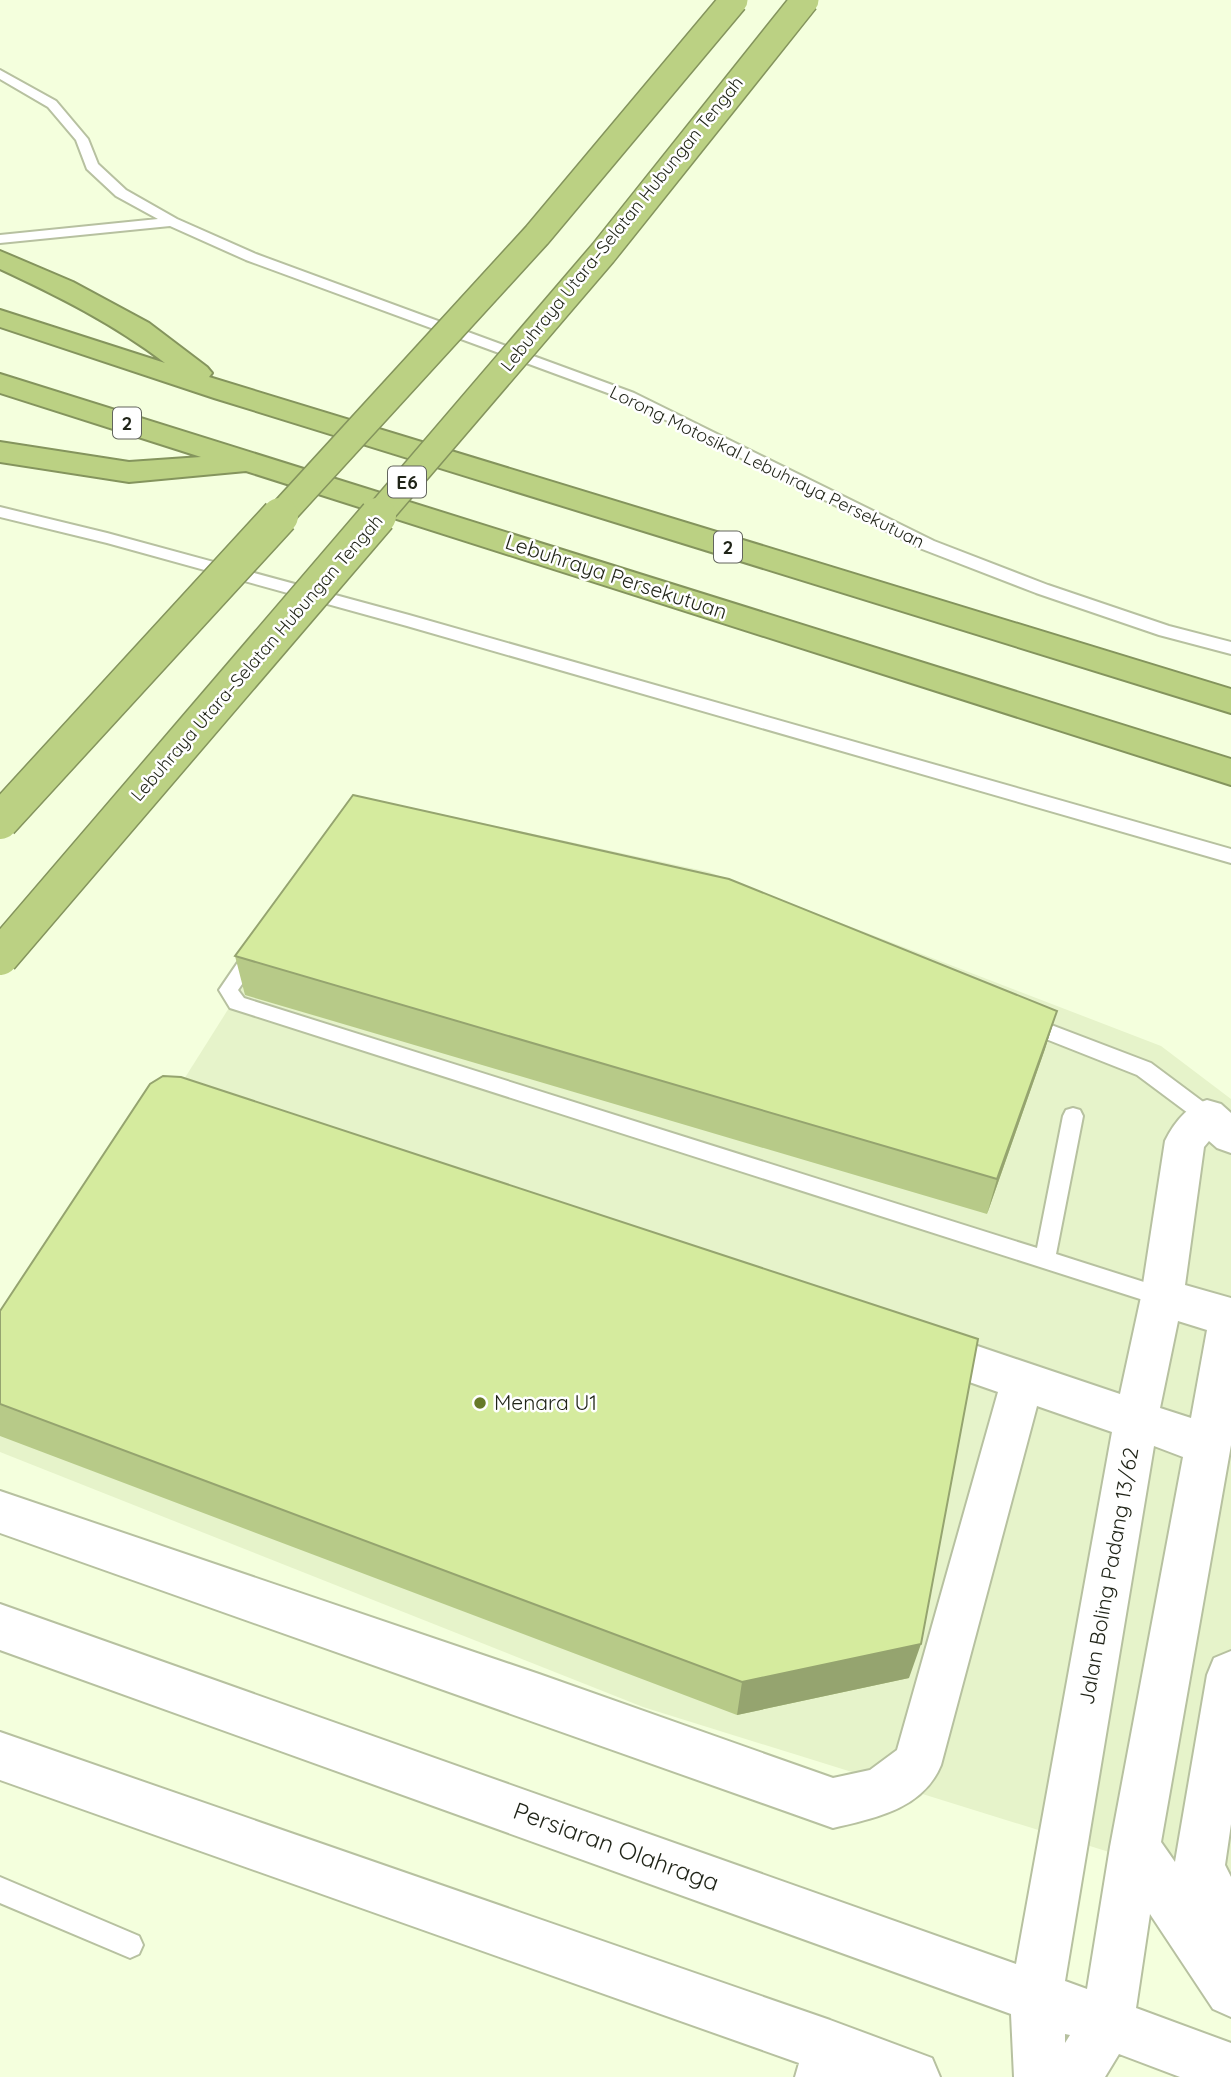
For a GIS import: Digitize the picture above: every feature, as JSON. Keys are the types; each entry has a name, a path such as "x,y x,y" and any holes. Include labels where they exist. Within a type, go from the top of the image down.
{"highway":[{"path":"0,821 537,235 734,0"},
{"name":"Lebuhraya Utara–Selatan Hubungan Tengah","path":"0,957 603,253 805,0"},
{"path":"0,259 63,288 139,330 224,392"},
{"name":"2","path":"0,318 224,392 1231,701"},
{"name":"Lebuhraya Persekutuan","path":"0,383 1231,772"},
{"path":"0,452 129,472 255,462"}],"street":[{"name":"Jalan Boling Padang 13/62","path":"1041,2077 1036,1998 1136,1420 1163,1297 1185,1142 1219,1126"},
{"path":"1074,2077 1108,2023 1135,1847 1231,1317 1163,1297"},
{"path":"892,1336 1209,1445"},
{"path":"0,1512 539,1698 833,1803 881,1792 917,1765 1023,1379"},
{"name":"Persiaran Olahraga","path":"0,1627 1108,2023 1231,2070"},
{"path":"1231,1675 1199,1867 1224,1917 1231,1922"},
{"path":"0,1756 826,2062 913,2077"},
{"path":"1135,1847 1231,1991"}],"lane":[{"name":"Lorong Motosikal Lebuhraya Persekutuan","path":"0,74 52,104 82,139 92,166 121,193 172,222 251,257 629,397 928,545 1042,589 1165,631 1231,648"},
{"path":"0,239 172,222"},
{"path":"0,512 107,538 396,618 1231,856"},
{"path":"268,935 228,990 237,1003 1163,1297"},
{"path":"1010,1017 1144,1069 1219,1126"},
{"path":"1045,1261 1073,1116"},
{"path":"0,1891 130,1945"}],"shaded area":[{"path":"362,797 709,872 1161,1046 1231,1099 1231,1890 643,1707 0,1452 0,1371"}],"building":[{"path":"353,795 729,879 1057,1011 997,1179 235,956"},
{"name":"Menara U1","path":"163,1076 181,1077 978,1339 921,1644 742,1682 0,1404 0,1311 150,1084"}],"place":[{"name":"Menara U1","path":"480,1403"}]}
